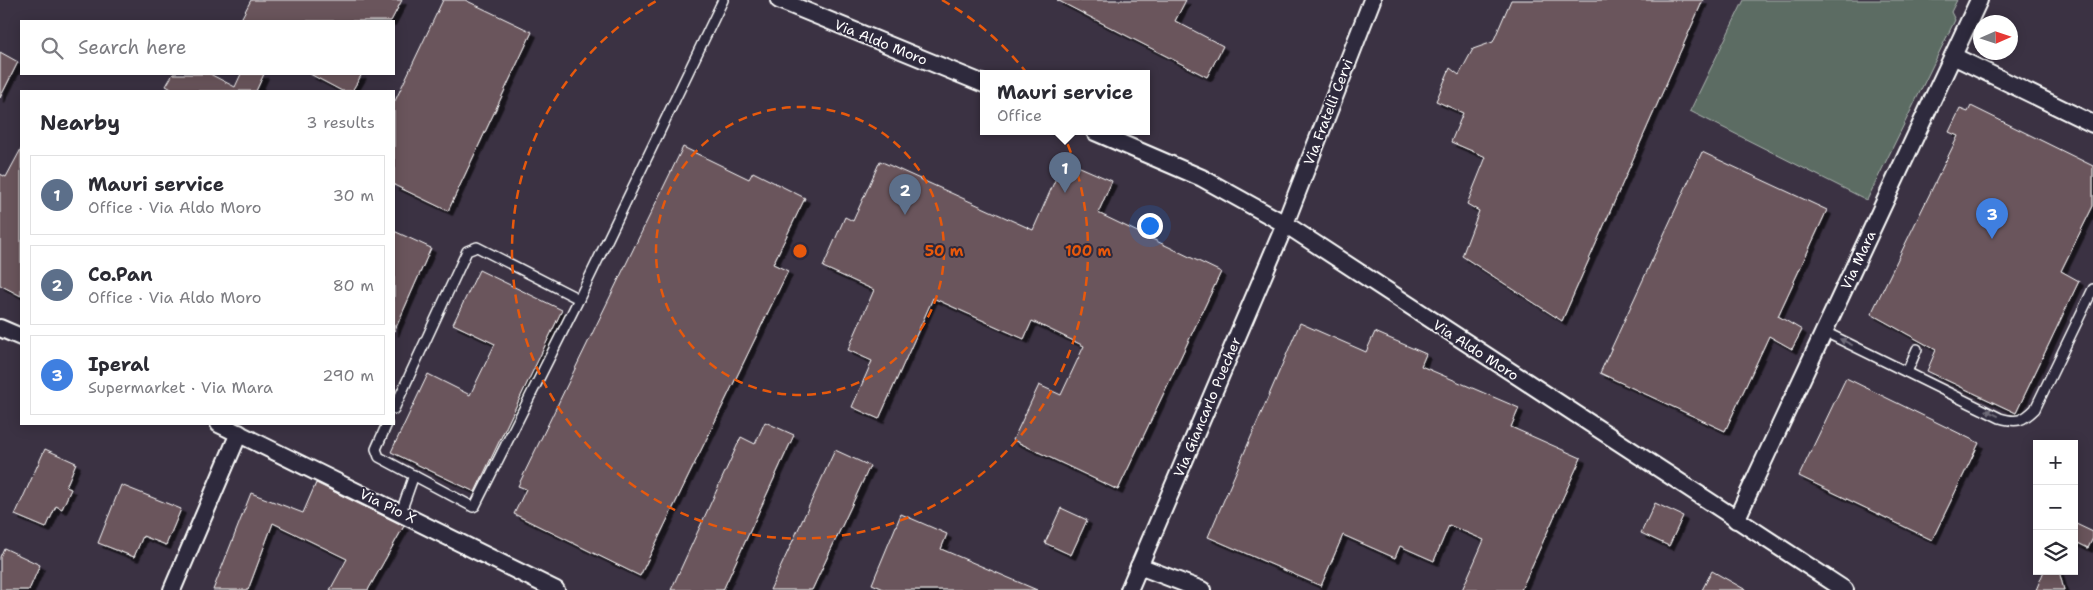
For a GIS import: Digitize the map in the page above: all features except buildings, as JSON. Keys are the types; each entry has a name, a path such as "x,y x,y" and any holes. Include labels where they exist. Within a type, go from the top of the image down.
{"street":[{"name":"Via Aldo Moro","path":"779,0 980,82"},
{"name":"Via Fratelli Cervi","path":"1285,224 1372,0"},
{"name":"Via Mara","path":"1736,520 1979,0"},
{"path":"1953,56 2093,124"},
{"name":"Via Aldo Moro","path":"1102,135 1202,178 1285,224 1845,590"},
{"name":"Via Giancarlo Puecher","path":"1128,590 1285,224"},
{"path":"0,328 20,337"},
{"name":"Via Pio X","path":"221,425 556,590"},
{"path":"172,590 238,433"},
{"path":"1139,566 1202,590"}],"lane":[{"path":"387,425 376,448 379,457 473,507 478,504 580,299 722,0"},
{"path":"395,408 467,251 477,247 580,299"},
{"path":"1825,332 2000,418 2012,421 2025,419 2035,409 2093,289"},
{"path":"1907,372 1917,349"},
{"path":"401,512 414,475"}],"green space":[{"path":"1744,0 1957,0 1951,12 1955,20 1867,200 1690,111"}],"place":[{"name":"Mauri service","path":"1065,193"},
{"name":"Co.Pan","path":"905,215"},
{"name":"Iperal","path":"1992,239"}]}
